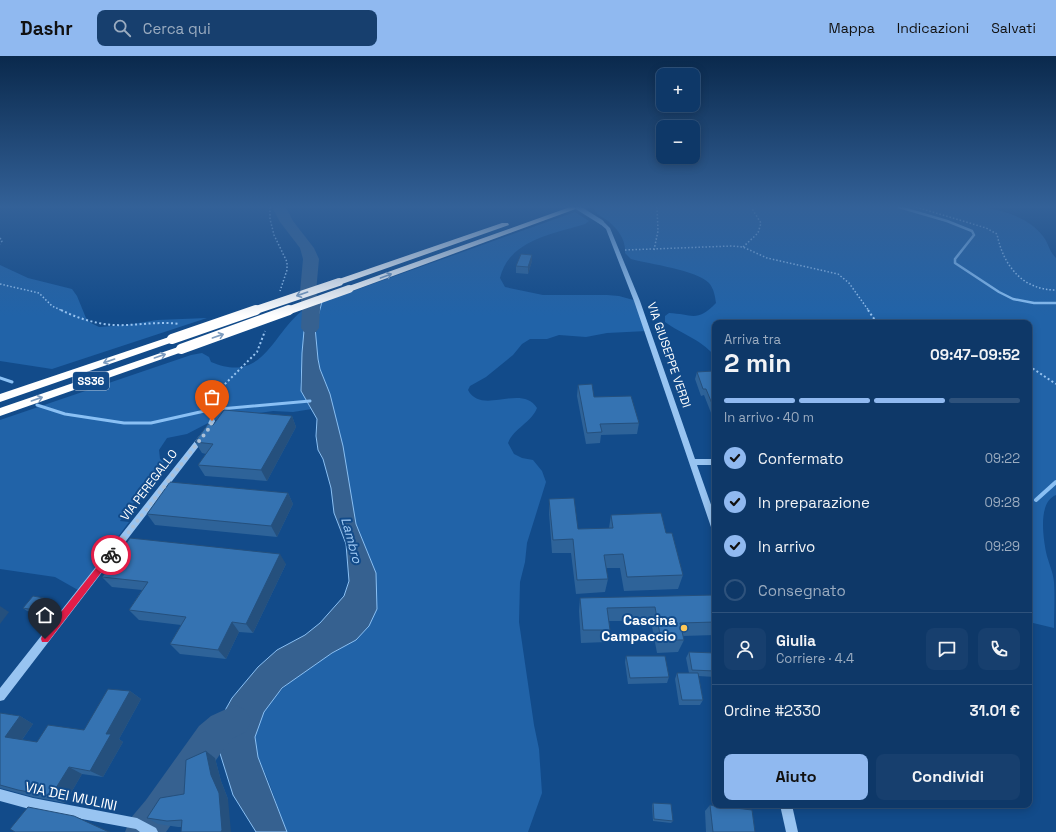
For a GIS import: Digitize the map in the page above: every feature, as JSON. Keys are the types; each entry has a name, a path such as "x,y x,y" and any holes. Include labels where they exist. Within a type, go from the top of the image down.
{"highway":[{"name":"SS36","path":"0,398 451,243"},
{"name":"SS36","path":"0,412 476,243"}],"street":[{"name":"VIA GIUSEPPE VERDI","path":"614,243 637,301 712,519"},
{"name":"VIA PEREGALLO","path":"0,696 210,427 212,419"},
{"path":"692,462 712,462"},
{"name":"VIA DEI MULINI","path":"0,795 33,804 137,824 152,832"},
{"path":"787,808 792,832"}],"path":[{"path":"278,243 288,266 279,294"},
{"path":"653,243 654,250"},
{"path":"743,247 747,243"},
{"path":"999,243 1004,258 1013,272 1037,288 1056,290"},
{"path":"617,250 654,250 724,246 743,247 767,258 838,274 849,283 875,320"},
{"path":"0,284 39,293 52,306 77,318 114,325 164,322 186,325"},
{"path":"212,419 209,403 219,389 257,352 267,327"},
{"path":"1032,368 1056,384"}],"shaded area":[{"path":"487,243 528,243 513,255 505,265 500,278 505,287 543,295 607,295 619,296 637,301 647,331 607,333 586,337 559,335 547,339 530,339 522,344 513,355 486,377 470,386 468,390 474,397 482,400 492,401 521,398 530,401 537,408 531,418 514,433 508,443 514,454 522,458 533,460 542,471 546,482 527,543 525,562 520,582 519,622 534,725 539,749 542,793 528,832 287,832 255,748 255,737 260,721 268,706 294,679 310,667 356,640 376,573 356,524 343,446 330,394 320,369 318,359 315,327 322,302"},
{"path":"1047,243 1056,258 1056,495 1050,499 1046,505 1043,529 1046,552 1054,582 1054,628 1032,623 1032,320 712,320 712,353 697,341 665,322 665,316 669,313 694,316 704,313 709,309 716,303 711,285 703,278 694,274 631,259 625,253 624,244"},
{"path":"0,265 28,278 72,289 77,296 86,318 91,323 99,327 126,325 157,320 207,318 52,369 0,361"},
{"path":"306,308 300,382 301,391 312,409 293,412 273,411 223,418 212,421 187,434 167,438 159,450 160,459 164,462 120,521 129,522 78,590 55,577 0,569 0,420 191,355 202,353 209,357 211,362 229,367 244,366 256,361 266,352 294,318"}],"water":[{"path":"322,302 315,327 318,359 320,369 330,394 343,446 356,524 376,573 377,609 369,626 356,640 332,653 282,688 264,712 255,737 258,757 287,832 256,832 233,795 218,747 218,723 232,698 258,667 277,650 305,635 320,623 344,596 349,581 346,544 334,513 331,488 323,459 318,450 316,436 317,419 301,391 302,353 306,308"}],"building":[{"path":"521,254 532,255 528,267 516,266"},
{"path":"712,371 712,404 706,389 703,389 697,372"},
{"path":"592,384 594,397 631,396 639,423 600,424 602,432 587,433 578,385"},
{"path":"224,410 292,416 261,470 198,465 213,444 195,442 208,424 213,425"},
{"path":"170,482 288,493 271,526 147,514"},
{"path":"574,498 578,529 613,528 611,515 661,513 666,533 672,533 683,575 627,577 623,554 604,555 608,579 577,580 573,539 553,540 549,499"},
{"path":"130,538 280,554 246,624 232,622 218,650 170,644 186,617 129,610 148,582 102,577"},
{"path":"712,595 712,622 680,623 684,640 661,640 655,607 607,608 610,630 583,630 580,598"},
{"path":"33,596 44,598 34,610 23,608"},
{"path":"689,652 712,653 712,671 692,670"},
{"path":"626,656 665,656 669,677 630,678"},
{"path":"677,673 698,673 703,700 682,700"},
{"path":"108,689 130,691 106,734 111,734 90,771 69,767 51,796 0,785 0,713 20,716 5,737 37,742 48,725 84,730"},
{"path":"206,751 211,775 219,793 221,832 181,832 182,820 167,821 147,818 160,798 184,794 186,760"},
{"path":"653,803 671,804 673,821 654,819"},
{"path":"710,805 712,805 712,808 752,810 755,832 713,832"},
{"path":"28,807 74,816 109,832 15,832 10,829"}],"waterway":[{"path":"303,243 307,248 311,259 308,292 311,309 310,328"},
{"path":"967,243 955,259 955,263 999,292 1013,299 1034,303 1056,303"},
{"path":"0,378 12,382"},
{"path":"37,405 65,414 124,423 151,423 209,410 310,401"},
{"path":"1036,500 1056,482"},
{"name":"Lambro","path":"143,832 159,813 211,738 222,727 235,721"}],"way so far":[{"path":"111,555 210,427 212,421"}],"place":[{"name":"Cascina Campaccio","path":"684,628"}],"route":[{"path":"45,639 111,555"}]}
